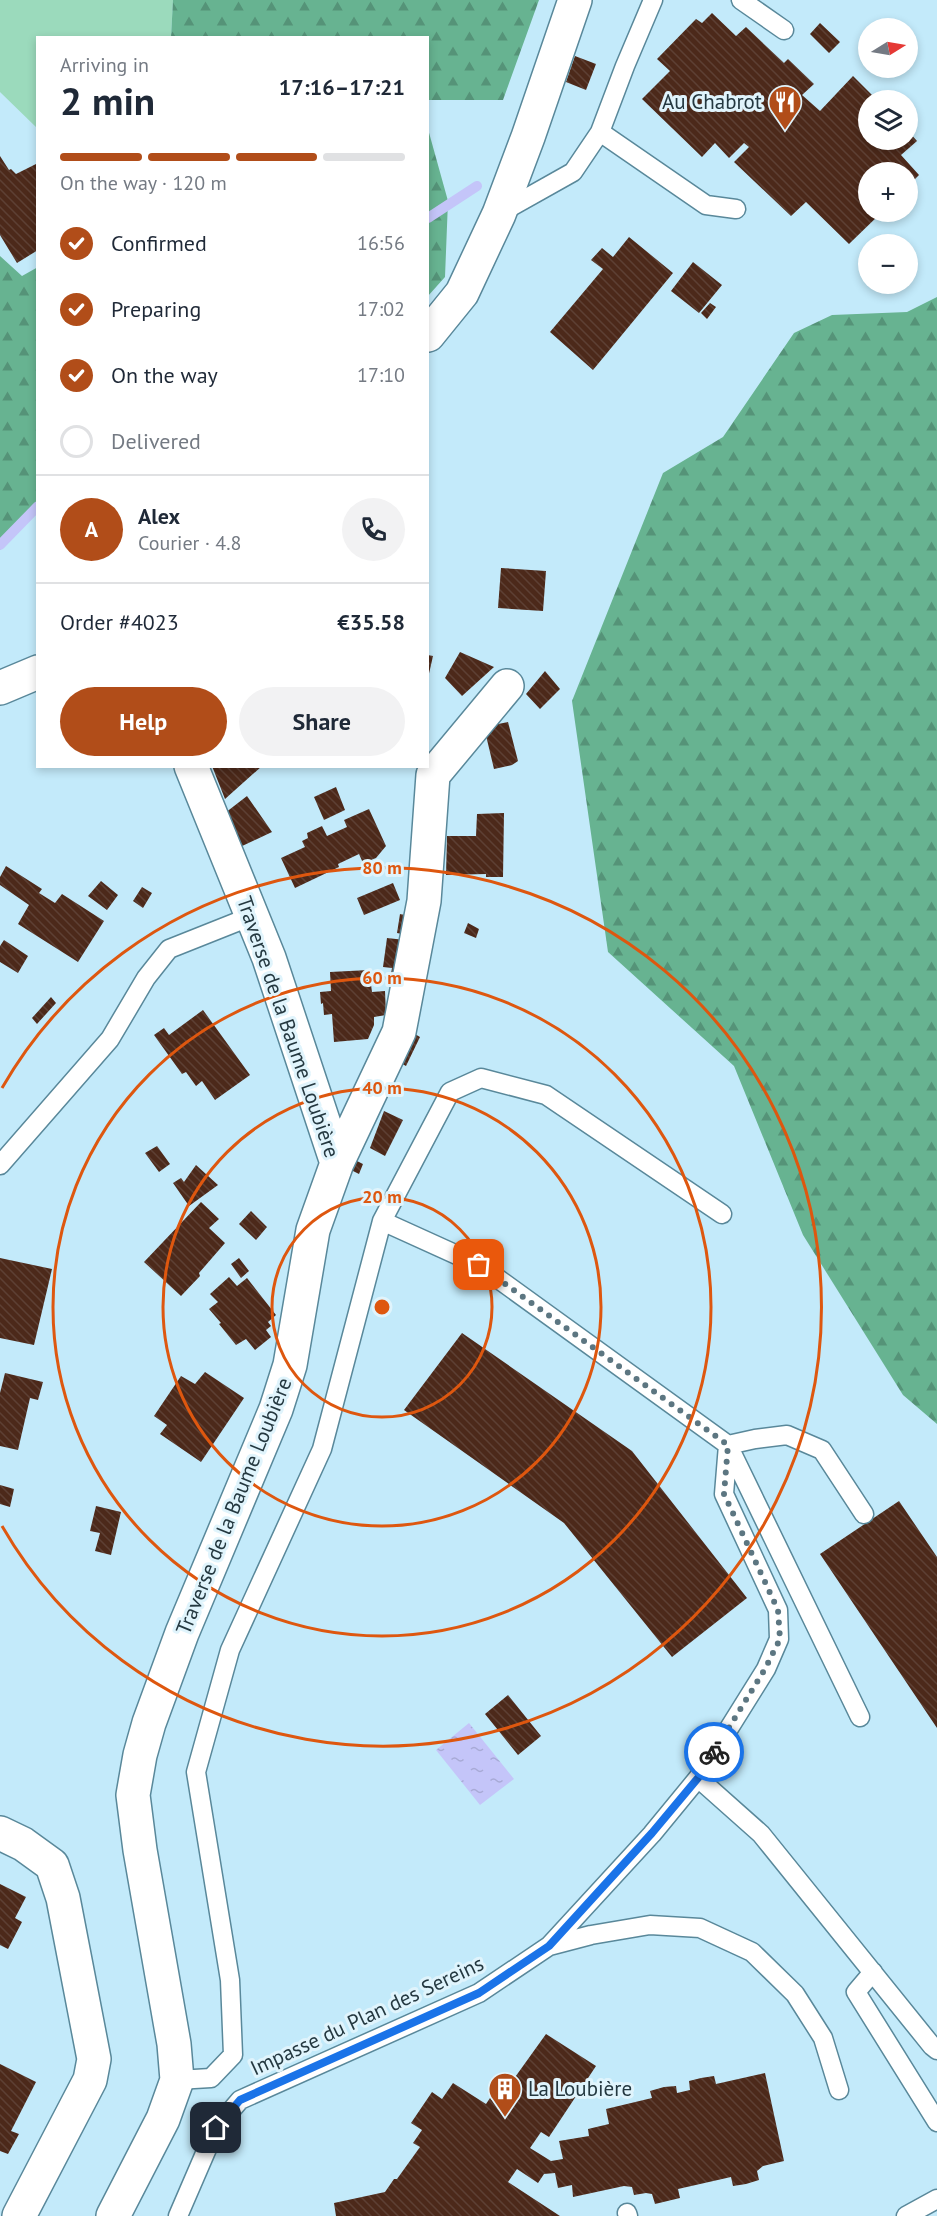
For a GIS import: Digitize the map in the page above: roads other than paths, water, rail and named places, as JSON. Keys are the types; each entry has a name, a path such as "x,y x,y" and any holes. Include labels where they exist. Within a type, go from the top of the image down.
{"street":[{"path":"429,334 462,293 499,214 575,0"},
{"path":"0,688 36,673"},
{"path":"337,1163 399,1032 424,901 433,775 507,686"},
{"name":"Traverse de la Baume Loubière","path":"113,2216 163,2119 177,2080 174,2044 140,1850 133,1795 149,1723 187,1622 276,1409 290,1365 313,1230 337,1163 269,958 192,768"},
{"path":"0,1833 23,1844 52,1865 63,1898 94,2059 90,2080 20,2216"}],"lane":[{"path":"499,214 573,172 600,132 653,0"},
{"path":"741,0 784,30"},
{"path":"600,132 706,205 736,209"},
{"path":"0,1164 110,1039 146,978 169,949 252,916"},
{"path":"177,2080 211,2078 233,2055 230,1980 196,1772 230,1650 322,1449 382,1221 450,1092 481,1078 546,1095 722,1214"},
{"path":"382,1221 479,1265 728,1445 860,1717"},
{"path":"728,1445 755,1438 787,1435 822,1450 864,1514"},
{"name":"Impasse du Plan des Sereins","path":"178,2216 216,2128 240,2100 479,1993 549,1946 652,1833 698,1778 765,1669 780,1639 778,1610 724,1494 728,1445"},
{"path":"698,1778 761,1834 937,2050"},
{"path":"549,1946 591,1935 650,1924 700,1928 752,1952 795,1994 823,2038 839,2090"},
{"path":"873,1972 856,1992 937,2122"},
{"path":"906,2216 937,2199"}],"water":[{"path":"469,1723 514,1779 480,1805 436,1750"}],"waterway":[{"path":"429,217 477,186"},
{"path":"0,545 36,508"}],"place":[{"name":"Au Chabrot","path":"785,131"},
{"name":"La Loubière","path":"505,2118"}]}
